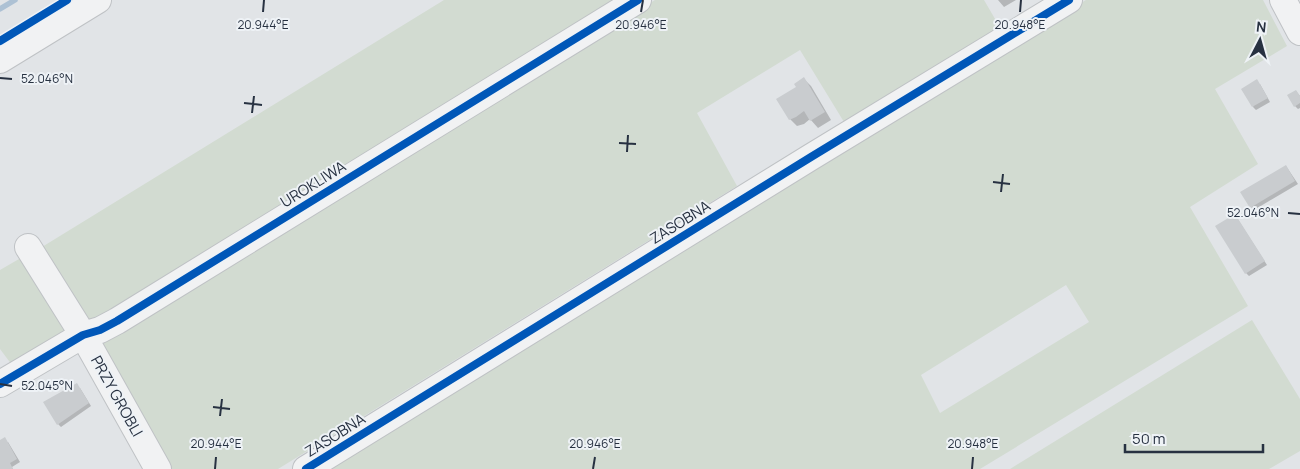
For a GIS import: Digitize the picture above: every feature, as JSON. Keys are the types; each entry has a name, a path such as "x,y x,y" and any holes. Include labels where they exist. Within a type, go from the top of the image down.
{"street":[{"path":"0,60 98,0"},
{"name":"UROKLIWA","path":"0,384 83,335 100,330 117,321 638,0"},
{"name":"ZASOBNA","path":"306,469 802,162 1069,0"},
{"path":"1283,0 1300,32"},
{"name":"PRZY GROBLI","path":"28,247 83,335 158,469"}],"shaded area":[{"path":"444,0 625,0 94,327 42,247"},
{"path":"655,0 984,0 998,24 994,31 844,122 800,50 697,113 737,186 278,469 168,469 98,348 100,338"},
{"path":"1086,0 1263,0 1287,46 1215,89 1258,164 1190,207 1248,306 980,469 322,469","holes":["1066,285 1089,322 940,413 921,375"]},
{"path":"26,258 67,327 65,334 12,365 0,349 0,270 19,259"},
{"path":"1252,320 1300,399 1300,451 1269,469 1010,469"}],"building":[{"path":"804,77 825,112 810,121 804,111 789,120 776,99 796,87 794,84"},
{"path":"1257,79 1268,98 1252,107 1241,89"},
{"path":"1296,90 1300,96 1300,103 1294,107 1287,95"},
{"path":"1286,165 1295,181 1250,208 1240,192"},
{"path":"1235,214 1265,261 1245,274 1215,226"},
{"path":"77,383 89,403 57,425 43,402"},
{"path":"5,437 17,459 10,463 13,469 0,469 0,440"}],"waterway":[{"path":"0,9 15,0"}],"cycle path":[{"path":"0,41 67,0"},
{"path":"0,384 83,335 100,330 117,321 638,0"},
{"path":"306,469 1069,0"}]}
